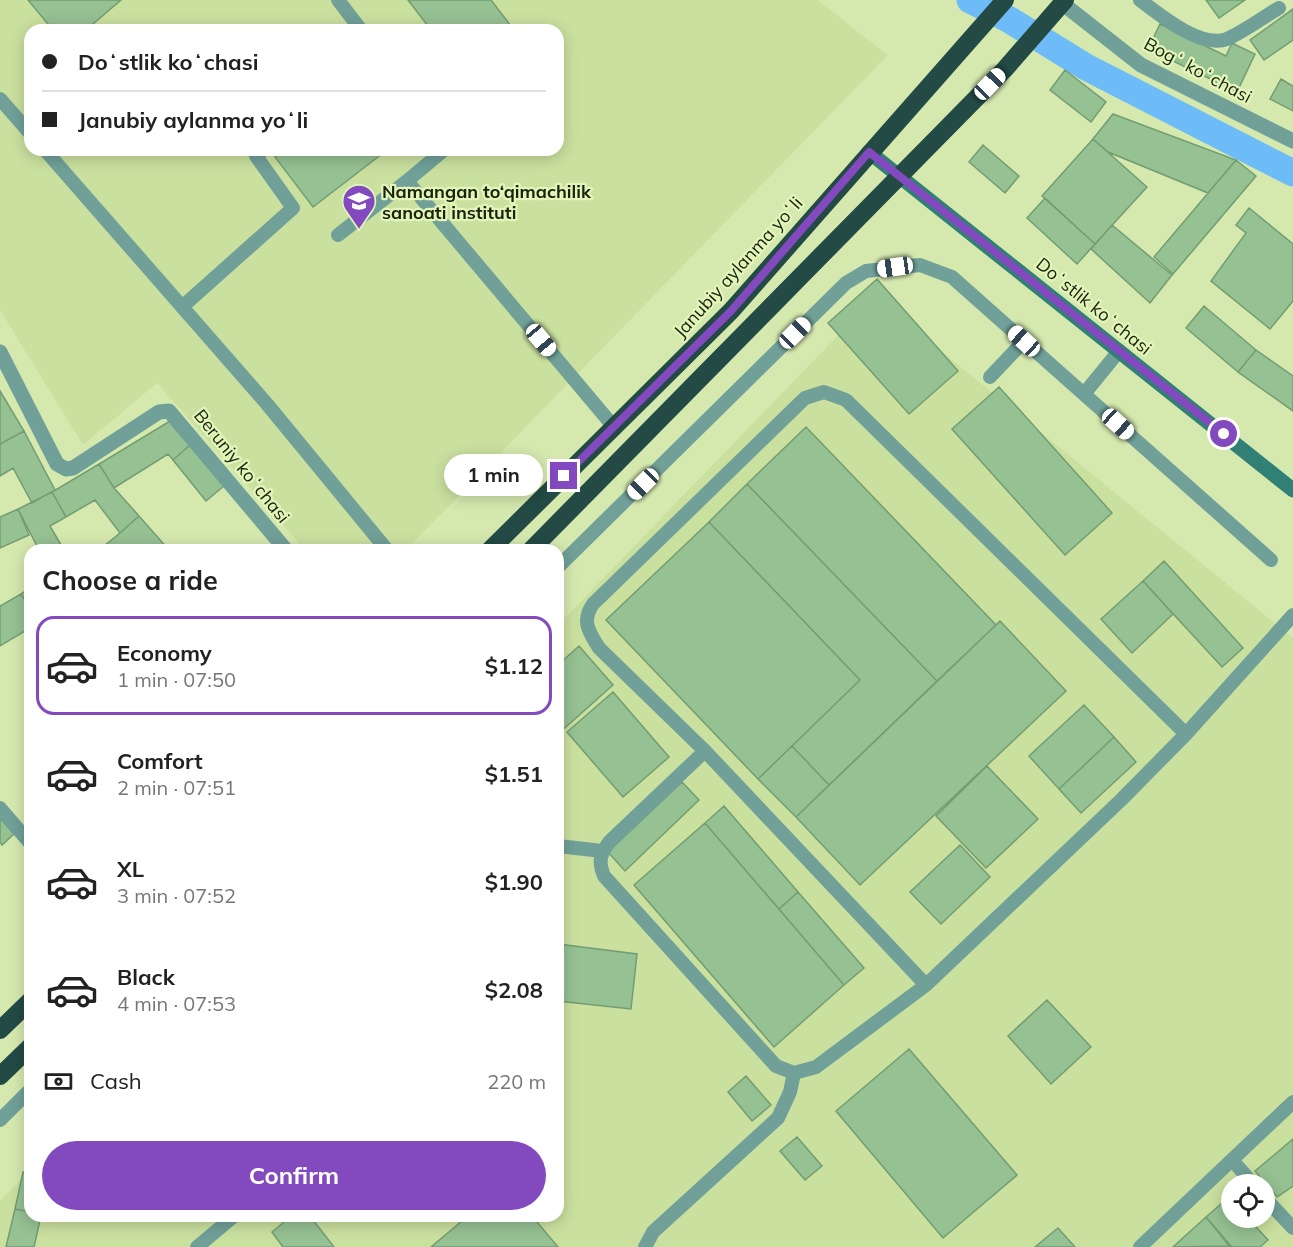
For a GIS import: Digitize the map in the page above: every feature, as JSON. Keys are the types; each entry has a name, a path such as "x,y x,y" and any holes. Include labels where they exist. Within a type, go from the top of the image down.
{"highway":[{"name":"Janubiy aylanma yoʻli","path":"496,544 731,311 1005,0"},
{"path":"537,544 1005,69 1063,1"},
{"path":"0,1030 24,1007"},
{"path":"0,1076 24,1053"}],"street":[{"name":"Bogʻ koʻchasi","path":"1063,1 1141,65 1293,141"},
{"name":"Doʻstlik koʻchasi","path":"869,152 1293,490"},
{"name":"Beruniy koʻchasi","path":"0,352 57,464 66,469 73,468 159,412 169,411 281,544"}],"lane":[{"path":"338,0 356,24"},
{"path":"1140,0 1166,19 1202,39 1225,40 1279,8"},
{"path":"0,99 24,126"},
{"path":"50,156 267,404 382,544"},
{"path":"182,307 293,208 256,156"},
{"path":"338,235 437,156"},
{"path":"407,181 614,427"},
{"path":"564,561 846,282 866,271 920,265 951,277 1271,560"},
{"path":"990,377 1024,341"},
{"path":"1084,394 1119,351"},
{"path":"926,985 705,751 599,648 587,628 586,615 593,604 805,398 824,392 846,400 1186,734"},
{"path":"705,751 602,851 599,863 604,876 776,1066 794,1072 816,1067 926,985 1122,799 1186,734 1293,615"},
{"path":"0,808 24,836"},
{"path":"564,847 602,851"},
{"path":"645,1247 653,1232 778,1118 790,1092 794,1072"},
{"path":"0,1120 24,1096"},
{"path":"1140,1247 1293,1102"},
{"path":"1233,1161 1244,1174"},
{"path":"1275,1209 1293,1228"},
{"path":"197,1247 227,1222"}],"shaded area":[{"name":"Namangan to‘qimachilik sanoati instituti","path":"0,0 817,0 888,55 412,544 300,544 157,383 83,445 0,310"},
{"path":"875,297 1293,638 1293,1247 0,1247 0,1201 24,1176 24,1222 564,1222 564,619"}],"building":[{"path":"28,0 121,0 93,24 48,24"},
{"path":"408,0 491,0 509,24 426,24"},
{"path":"1206,0 1245,0 1219,18"},
{"path":"1293,9 1293,40 1264,60 1250,40"},
{"path":"1160,24 1226,56 1232,43 1255,54 1237,92 1148,49"},
{"path":"1065,70 1106,102 1091,122 1050,90"},
{"path":"1281,79 1293,86 1293,111 1270,99"},
{"path":"1113,114 1236,160 1208,193 1108,152 1093,139"},
{"path":"1093,139 1147,187 1095,244 1042,196"},
{"path":"983,145 1019,176 1005,193 969,162"},
{"path":"276,156 379,156 313,207"},
{"path":"1236,160 1256,176 1173,274 1154,257"},
{"path":"1045,198 1095,244 1077,264 1027,218"},
{"path":"1249,208 1293,244 1293,301 1270,329 1211,281 1246,233 1236,225"},
{"path":"1112,225 1172,275 1150,303 1091,249"},
{"path":"877,279 958,371 909,414 828,323"},
{"path":"1204,306 1256,350 1238,372 1186,328"},
{"path":"1256,350 1293,376 1293,411 1238,372"},
{"path":"999,387 1112,513 1065,555 952,429"},
{"path":"0,391 24,431 0,444"},
{"path":"170,421 190,445 173,460 168,454 114,488 99,464"},
{"path":"806,427 996,625 937,681 747,484"},
{"path":"24,431 55,490 32,503 13,468 0,476 0,444"},
{"path":"190,445 224,486 206,501 173,460"},
{"path":"99,464 114,488 139,516 120,533 95,500 66,517 52,492"},
{"path":"747,484 937,681 829,785 792,746 860,680 709,522"},
{"path":"52,492 66,517 50,526 60,544 36,544 18,509"},
{"path":"18,509 29,535 0,548 0,517"},
{"path":"139,516 164,544 106,544"},
{"path":"709,522 860,680 758,779 606,620"},
{"path":"1164,561 1243,648 1222,667 1143,581"},
{"path":"1143,581 1173,614 1132,653 1101,619"},
{"path":"21,594 24,599 24,632 0,646 0,606"},
{"path":"1000,621 1066,691 860,885 796,817"},
{"path":"579,646 613,685 564,729 564,660"},
{"path":"613,692 669,757 623,797 567,732"},
{"path":"1084,705 1114,737 1059,789 1029,756"},
{"path":"1114,737 1136,762 1081,813 1059,789"},
{"path":"792,746 829,785 796,817 758,779"},
{"path":"987,766 1038,819 986,868 936,816"},
{"path":"682,782 699,800 625,871 608,852"},
{"path":"724,806 798,892 779,909 705,823"},
{"path":"0,818 14,834 2,845 0,842"},
{"path":"705,823 844,985 774,1047 634,885"},
{"path":"960,845 990,877 941,924 910,892"},
{"path":"798,892 864,968 844,985 779,909"},
{"path":"564,945 637,954 631,1009 564,1002"},
{"path":"1047,1000 1091,1047 1051,1084 1008,1036"},
{"path":"909,1049 1017,1175 943,1238 836,1111"},
{"path":"746,1076 771,1105 752,1121 728,1092"},
{"path":"797,1137 822,1166 805,1180 780,1151"},
{"path":"1293,1139 1293,1186 1277,1197 1275,1174 1258,1174 1255,1171"},
{"path":"23,1172 24,1172 24,1211 15,1209"},
{"path":"1221,1204 1221,1228 1257,1228 1268,1240 1260,1247 1230,1247 1206,1217"},
{"path":"15,1209 24,1211 24,1222 40,1222 34,1247 6,1247"},
{"path":"1206,1217 1231,1246 1173,1247"},
{"path":"284,1222 315,1222 334,1247 283,1247 272,1232"},
{"path":"461,1222 537,1222 558,1247 431,1247"},
{"path":"1058,1228 1075,1247 1035,1247"}],"waterway":[{"path":"970,0 1008,19 1086,67 1293,173"}],"place":[{"name":"Namangan to‘qimachilik sanoati instituti","path":"359,230"}],"route":[{"path":"564,476 731,311 869,152 1224,434"}]}
